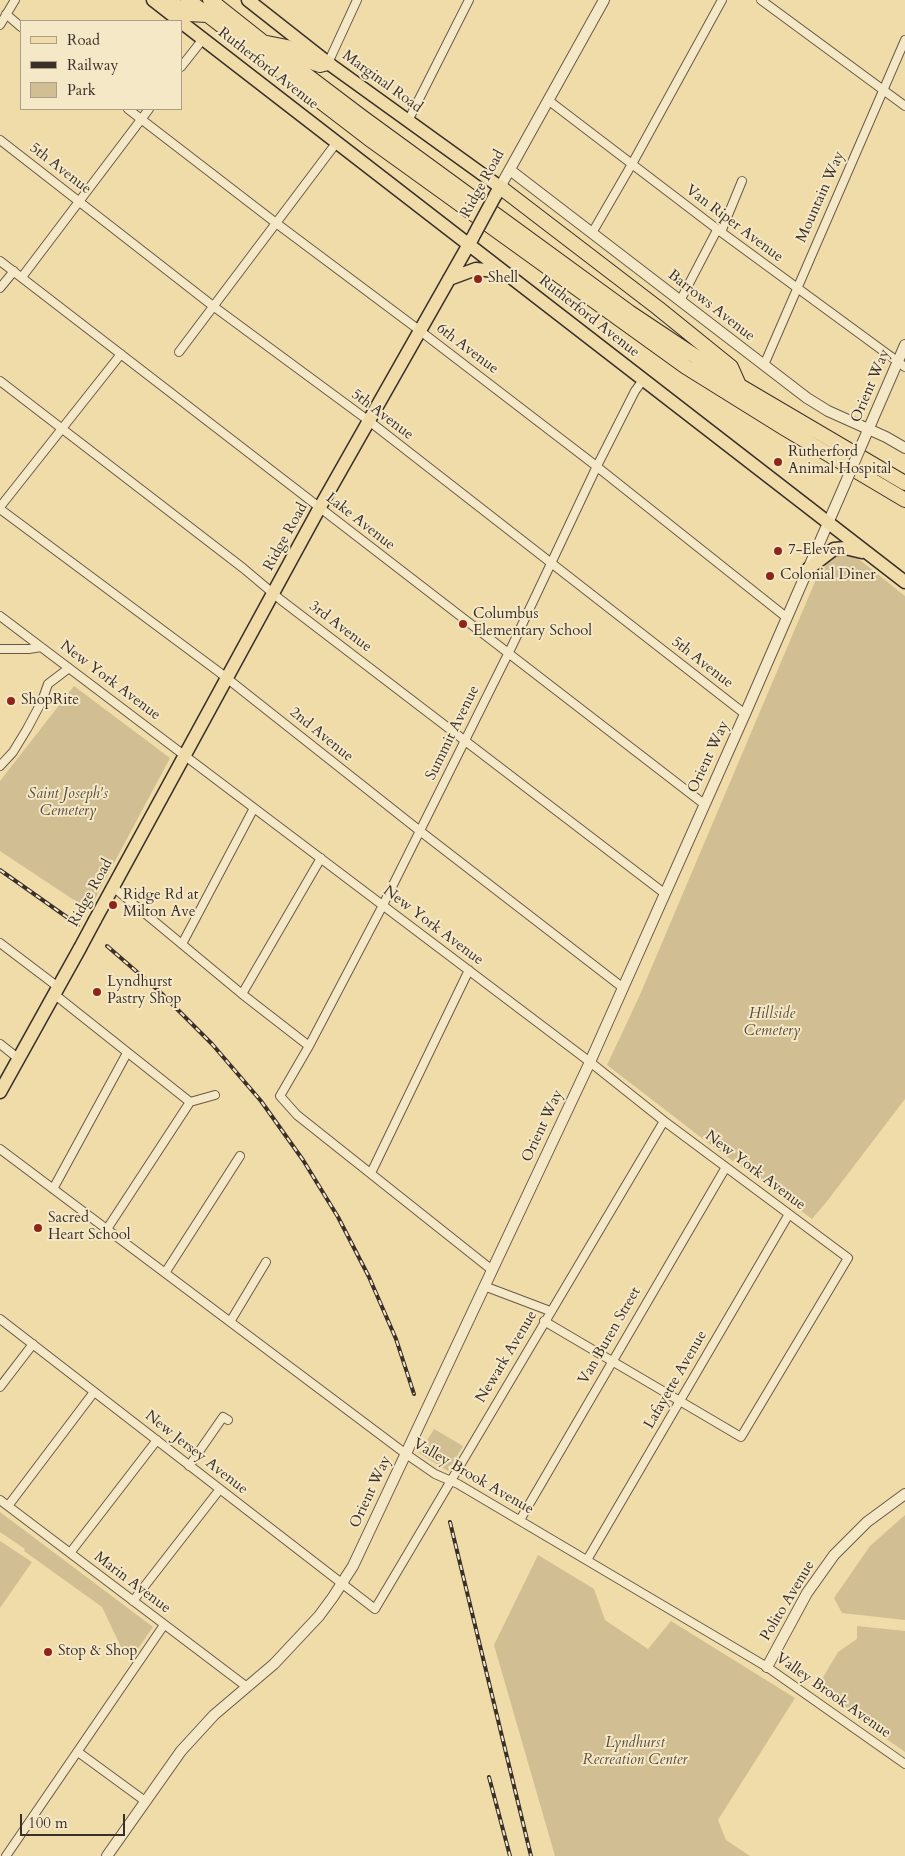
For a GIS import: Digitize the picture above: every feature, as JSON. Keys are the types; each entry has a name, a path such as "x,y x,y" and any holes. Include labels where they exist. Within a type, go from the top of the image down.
{"highway":[{"path":"168,0 188,14 207,15"},
{"path":"188,0 353,127 686,367 905,500"},
{"path":"210,0 263,42 629,312 740,386 905,483"},
{"path":"263,42 287,47 320,65 328,63"},
{"path":"498,192 527,206 658,308 731,367 740,386"}],"main road":[{"name":"Rutherford Avenue","path":"153,0 178,20"},
{"name":"Marginal Road","path":"253,2 328,63 408,121 498,192"},
{"name":"Rutherford Avenue","path":"182,23 337,142 471,240 504,272 905,582"},
{"name":"Ridge Road","path":"0,1092 320,508 498,192"},
{"path":"448,279 476,269 504,272"},
{"path":"808,569 834,549 851,549 867,553"}],"street":[{"path":"0,25 15,0"},
{"path":"328,63 357,0"},
{"path":"408,121 469,0"},
{"name":"Ridge Road","path":"498,192 604,0"},
{"path":"592,233 722,0"},
{"path":"761,0 905,106"},
{"path":"6,14 20,25"},
{"path":"182,66 203,39"},
{"name":"Mountain Way","path":"764,366 796,288 905,40"},
{"name":"Van Riper Avenue","path":"548,100 719,231 901,364"},
{"name":"6th Avenue","path":"129,110 597,466 786,617"},
{"path":"22,278 148,110"},
{"name":"5th Avenue","path":"0,140 213,306 369,421 745,714"},
{"path":"179,352 337,142"},
{"name":"Barrows Avenue","path":"510,170 793,388 828,411 869,429 905,448"},
{"path":"680,301 719,231 742,181"},
{"name":"Lake Avenue","path":"0,260 704,804"},
{"path":"0,288 14,271"},
{"name":"Orient Way","path":"107,1856 181,1751 197,1732 274,1664 319,1616 353,1566 590,1062 745,714 862,444 901,364 905,344"},
{"path":"0,508 121,354"},
{"name":"Summit Avenue","path":"371,1173 297,1115 280,1096 309,1046 383,905 508,653 597,466 643,380"},
{"name":"3rd Avenue","path":"0,381 61,430 664,893"},
{"name":"2nd Avenue","path":"0,508 228,679 420,831 622,987"},
{"name":"New York Avenue","path":"0,616 590,1062 664,1121 848,1258 742,1436 679,1401"},
{"path":"0,649 41,647"},
{"path":"0,766 13,752 27,729 42,701 48,684 69,668"},
{"path":"182,944 254,808"},
{"path":"242,994 321,858"},
{"path":"113,887 242,994 309,1046"},
{"path":"0,943 127,1052 190,1102"},
{"path":"469,970 371,1173 492,1270"},
{"path":"0,1044 18,1058"},
{"path":"53,1189 127,1052"},
{"path":"107,1229 190,1102 215,1095"},
{"name":"Newark Avenue","path":"375,1609 664,1121"},
{"name":"Valley Brook Avenue","path":"0,1149 435,1474 520,1520 767,1666 905,1764"},
{"path":"165,1273 240,1156"},
{"name":"Van Buren Street","path":"520,1520 726,1166"},
{"name":"Lafayette Avenue","path":"587,1560 789,1214"},
{"path":"230,1322 266,1262"},
{"path":"484,1286 550,1311"},
{"name":"New Jersey Avenue","path":"0,1319 375,1609"},
{"path":"544,1321 679,1401"},
{"path":"0,1387 33,1344"},
{"path":"8,1506 94,1392"},
{"path":"190,1466 223,1417 228,1420"},
{"path":"70,1553 157,1440"},
{"path":"133,1600 220,1489"},
{"name":"Polito Avenue","path":"767,1666 807,1593 834,1555 868,1522 905,1494"},
{"name":"Marin Avenue","path":"0,1500 247,1688"},
{"path":"6,1856 164,1625"},
{"path":"78,1752 145,1801"}],"green space":[{"name":"Hillside Cemetery","path":"833,555 856,557 905,596 905,1099 812,1219 707,1142 607,1065 639,997 817,577"},
{"name":"Saint Joseph's Cemetery","path":"74,686 170,758 89,910 0,851 0,781"},
{"path":"434,1429 463,1446 448,1471 419,1453"},
{"path":"0,1512 153,1627 135,1653 121,1647 102,1607 0,1532"},
{"path":"905,1515 905,1620 842,1613 834,1598 870,1546"},
{"path":"0,1541 32,1562 0,1608"},
{"name":"Lyndhurst Recreation Center","path":"538,1555 594,1589 605,1620 648,1649 671,1621 795,1698 718,1820 726,1840 750,1856 555,1856 494,1645"},
{"path":"857,1626 905,1631 905,1752 816,1689 838,1652 857,1639"}],"railway":[{"path":"0,870 78,925"},
{"path":"107,946 159,991 212,1044 261,1101 303,1160 338,1217 369,1277 396,1339 414,1394"},
{"path":"450,1522 531,1856"},
{"path":"489,1777 510,1856"}],"place":[{"name":"Shell","path":"478,279"},
{"name":"Rutherford Animal Hospital","path":"778,462"},
{"name":"7-Eleven","path":"778,551"},
{"name":"Colonial Diner","path":"770,576"},
{"name":"Columbus Elementary School","path":"463,624"},
{"name":"ShopRite","path":"11,701"},
{"name":"Ridge Rd at Milton Ave","path":"113,905"},
{"name":"Lyndhurst Pastry Shop","path":"97,992"},
{"name":"Sacred Heart School","path":"38,1228"},
{"name":"Stop & Shop","path":"48,1652"}]}
